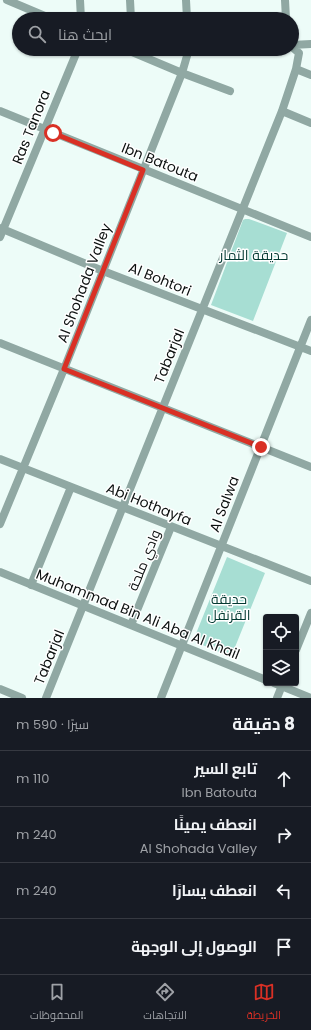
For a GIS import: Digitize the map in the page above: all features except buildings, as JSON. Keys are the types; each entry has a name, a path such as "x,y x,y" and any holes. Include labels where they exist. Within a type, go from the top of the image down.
{"street":[{"path":"7,0 35,12"},
{"path":"80,0 81,12"},
{"path":"130,0 131,12"},
{"path":"186,0 187,12"},
{"path":"285,0 286,12"},
{"path":"299,45 311,44"},
{"name":"Ras Tanora","path":"0,238 2,228 45,130 75,56"},
{"path":"144,56 182,73 230,91"},
{"name":"Al Shohada Valley","path":"0,524 64,369 182,73 187,56"},
{"name":"Tabarjal","path":"46,698 282,111 296,69 298,56"},
{"path":"296,69 311,75"},
{"name":"Ibn Batouta","path":"0,111 311,237"},
{"path":"282,111 311,123"},
{"name":"Al Bohtori","path":"2,228 103,271 311,351"},
{"name":"Al Salwa","path":"161,698 311,320"},
{"path":"0,343 311,467"},
{"name":"Abi Hothayfa","path":"0,459 311,581"},
{"path":"31,585 71,487"},
{"name":"وادي ملحة","path":"131,625 171,527"},
{"name":"Muhammad Bin Ali Aba Al Khail","path":"0,572 263,679"},
{"path":"299,643 311,613"},
{"path":"277,698 279,686"},
{"path":"284,686 311,698"},
{"path":"0,689 22,698"}],"green space":[{"name":"حديقة الثمار","path":"249,219 287,233 253,321 211,305 243,220"},
{"name":"حديقة القرنفل","path":"227,557 265,573 231,657 193,641"}],"route":[{"path":"53,133 143,170 64,369 261,447"}]}
